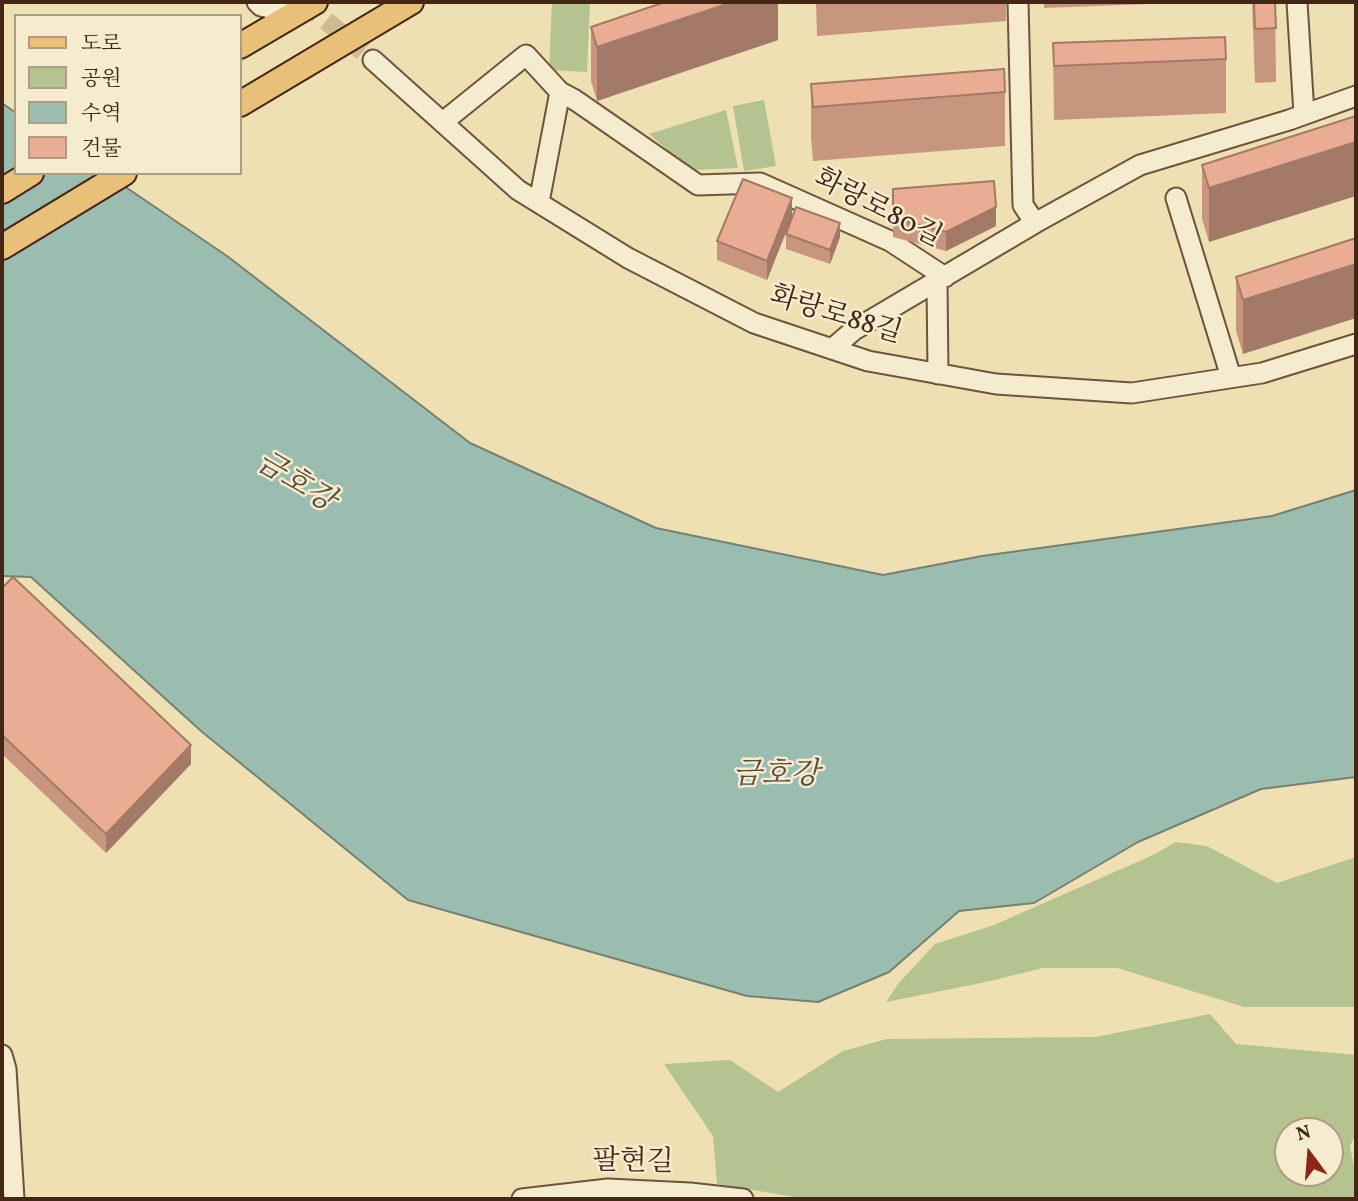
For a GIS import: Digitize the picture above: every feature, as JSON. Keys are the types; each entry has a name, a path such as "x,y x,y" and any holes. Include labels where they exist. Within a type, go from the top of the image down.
{"main road":[{"path":"242,103 411,2"},
{"path":"242,45 305,8"},
{"path":"2,191 28,175"},
{"path":"2,247 121,175"}],"street":[{"path":"257,2 261,6 305,8"},
{"path":"1018,2 1023,205 1035,223"},
{"path":"1297,2 1304,114"},
{"name":"화랑로80길","path":"443,122 526,55 561,92 698,185 760,183 890,241 941,279 1140,165 1355,100"},
{"name":"화랑로88길","path":"373,60 518,190 628,258 754,323 868,361 996,384 1132,393 1262,373 1356,344"},
{"path":"539,202 561,92"},
{"path":"1176,198 1231,377"},
{"path":"832,349 854,330 941,279"},
{"path":"938,374 941,279"},
{"path":"2,1055 6,1069 14,1199"},
{"name":"팔현길","path":"522,1199 608,1189 743,1199"}],"green space":[{"path":"552,2 590,3 587,72 549,70"},
{"path":"764,100 776,166 744,171 733,106"},
{"path":"726,110 738,168 691,170 649,134"},
{"path":"1176,842 1207,846 1277,883 1356,857 1356,1007 1244,1007 1117,968 1043,968 886,1002 898,984 935,944 994,925 1153,855"},
{"path":"1210,1014 1236,1044 1356,1055 1356,1134 1350,1146 1356,1176 1356,1199 806,1199 717,1184 713,1136 664,1064 730,1060 778,1092 843,1051 887,1039 1096,1037"}],"water":[{"name":"금호강","path":"2,103 14,112 14,175 108,175 227,256 470,443 656,528 883,575 982,556 1272,516 1356,490 1356,777 1261,789 1138,842 1034,903 959,911 889,972 818,1002 747,996 408,900 201,731 31,577 2,576"}],"building":[{"path":"665,2 733,2 597,47 591,27"},
{"path":"1254,2 1275,2 1276,28 1255,29"},
{"path":"1225,37 1226,59 1054,66 1053,43"},
{"path":"1004,69 1005,92 813,107 811,84"},
{"path":"1356,116 1356,142 1209,188 1202,165"},
{"path":"743,179 792,198 767,261 717,241"},
{"path":"994,181 996,207 946,232 893,218 893,189"},
{"path":"796,207 840,223 830,250 786,234"},
{"path":"1356,238 1356,264 1243,300 1236,277"},
{"path":"13,577 191,745 106,834 2,735 2,588"}],"tunnel":[{"path":"304,2 373,60"}]}
